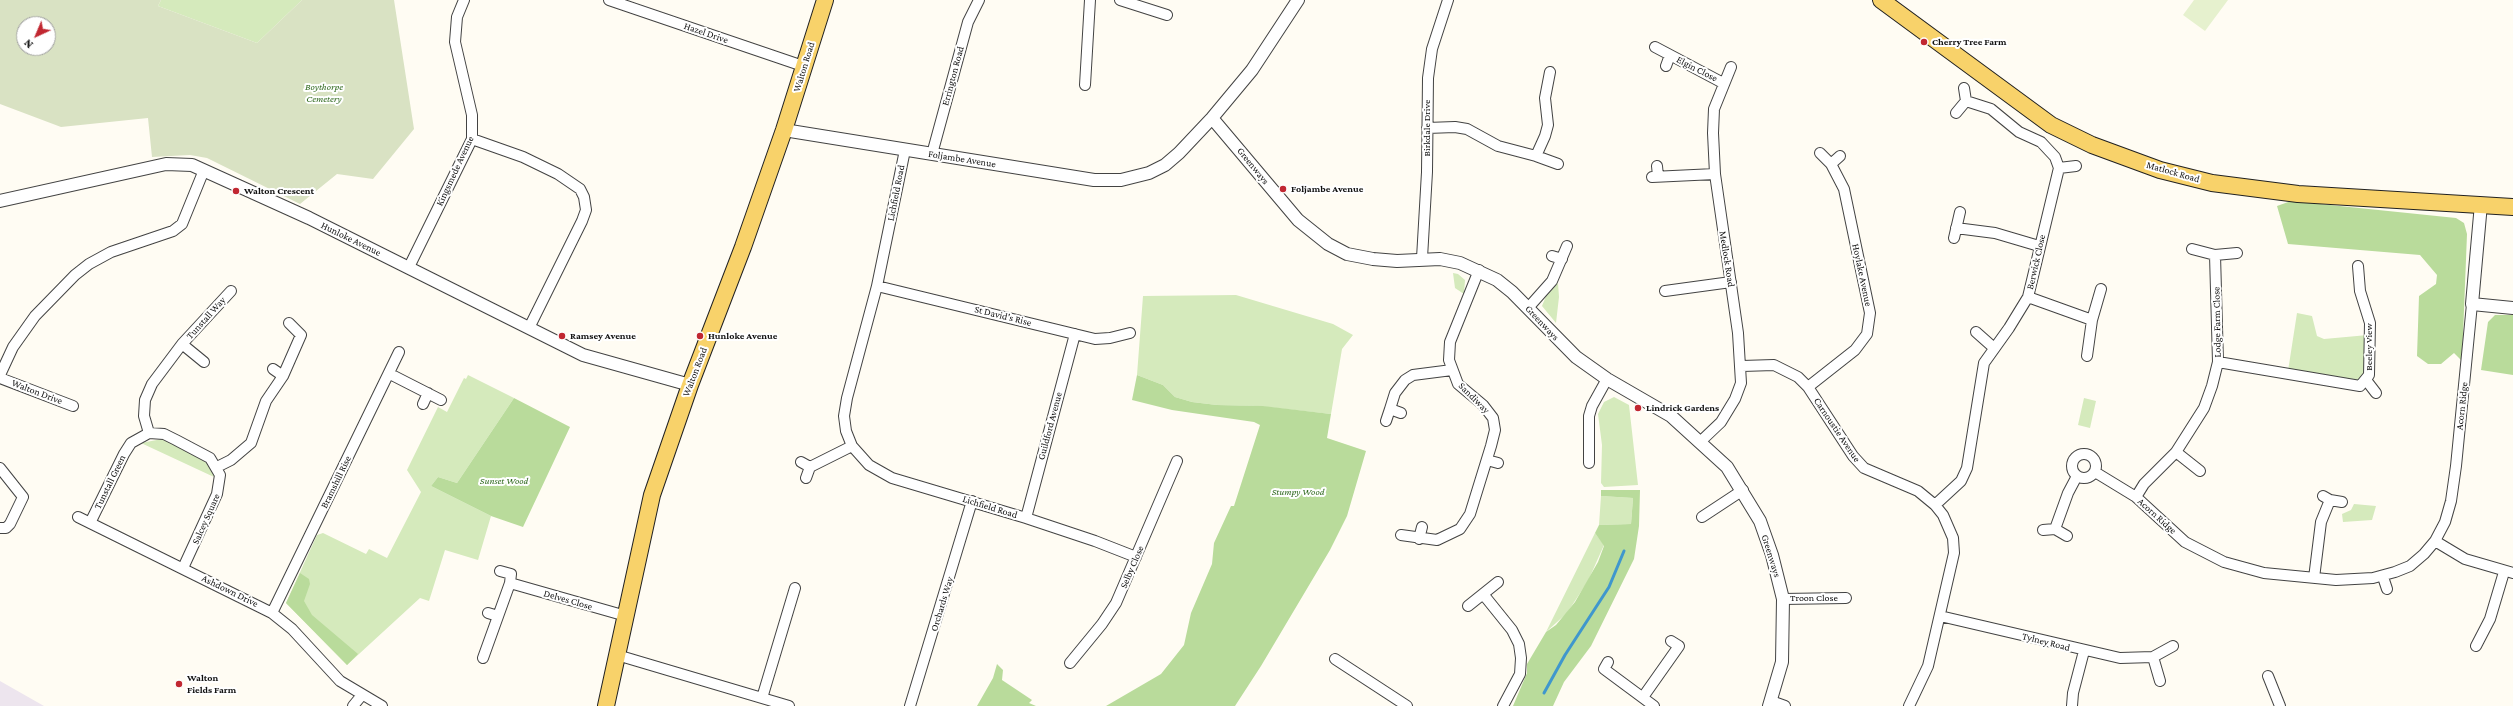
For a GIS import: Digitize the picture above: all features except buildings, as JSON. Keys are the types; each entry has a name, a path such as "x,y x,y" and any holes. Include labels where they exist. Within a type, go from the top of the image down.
{"main road":[{"name":"Walton Road","path":"606,706 652,495 690,385 743,247 784,130 825,0"},
{"name":"Matlock Road","path":"1881,0 2051,125 2092,145 2160,170 2212,183 2298,194 2513,207"}],"street":[{"name":"Kingsmede Avenue","path":"409,267 472,139 472,115 455,42 456,23 464,0"},
{"name":"Hazel Drive","path":"609,0 804,66"},
{"name":"Errington Road","path":"932,154 968,22 979,0"},
{"path":"1085,85 1090,0"},
{"name":"Foljambe Avenue","path":"784,130 1094,180 1121,180 1149,173 1165,165 1180,153 1212,118 1252,70 1298,0"},
{"name":"Birkdale Drive","path":"1422,258 1427,172 1428,78 1432,49 1448,0"},
{"path":"1127,1 1167,15"},
{"name":"Elgin Close","path":"1655,47 1723,82"},
{"name":"Elgin Close","path":"1666,66 1670,55"},
{"name":"Medlock Road","path":"1701,441 1721,422 1735,399 1741,383 1742,366 1715,174 1713,121 1723,82 1731,67"},
{"path":"1536,156 1548,125 1545,98 1550,72"},
{"path":"1956,113 1966,100 1964,88"},
{"path":"1966,100 1991,109 2019,132 2041,142 2055,157 2059,168 2076,166"},
{"name":"Greenways","path":"1212,118 1298,220 1328,244 1347,254 1373,259 1397,261 1422,258 1460,263 1479,270 1497,280 1528,308 1547,330 1576,357 1606,379 1672,416 1701,441 1727,467 1760,522 1772,555 1783,599 1784,629 1782,662 1770,703"},
{"path":"1427,128 1455,126 1467,129 1498,146 1536,156 1558,164"},
{"path":"472,139 523,157 558,174 580,189 584,197 586,210 582,221 529,328"},
{"name":"Lichfield Road","path":"905,150 877,286 846,398 844,416 846,431 852,446 859,456 879,473 1026,518 1095,541 1136,557"},
{"name":"Hoylake Avenue","path":"1808,388 1855,350 1867,334 1870,313 1844,189 1831,164 1820,152"},
{"path":"1831,164 1840,156"},
{"name":"Hunloke Avenue","path":"0,201 166,164 179,163 204,170 409,267 583,355 690,385"},
{"path":"1658,166 1655,177 1715,174"},
{"name":"Berwick Close","path":"1935,505 1961,481 1967,468 1981,374 1984,363 2009,328 2028,297 2059,168"},
{"path":"0,377 13,347 35,316 75,275 89,264 111,252 173,231 182,224 204,170"},
{"name":"Acorn Ridge","path":"2095,472 2136,497 2185,542 2224,562 2264,573 2314,578 2357,580 2383,577 2410,566 2424,554 2435,540 2445,522 2452,494 2481,204"},
{"path":"1954,238 1960,212"},
{"path":"1956,228 1995,233 2040,246"},
{"path":"1528,308 1552,281 1567,246"},
{"path":"2192,249 2214,254 2237,253"},
{"name":"Lodge Farm Close","path":"2136,497 2144,484 2176,452 2204,408 2218,362 2214,254"},
{"path":"1552,256 1562,259"},
{"name":"Beeley View","path":"2218,362 2292,379 2360,386 2369,376 2370,323 2360,291 2358,266"},
{"name":"Sandiway","path":"1402,535 1419,539 1437,540 1460,529 1470,514 1487,460 1495,430 1493,418 1483,405 1458,384 1449,360 1450,342 1479,270"},
{"path":"1669,287 1731,282"},
{"name":"St David's Rise","path":"877,286 1095,339 1130,334"},
{"path":"2087,356 2092,320 2101,289"},
{"name":"Tunstall Way","path":"149,433 144,416 145,400 152,384 182,344 231,291"},
{"path":"2028,297 2092,320"},
{"path":"2472,304 2513,308"},
{"path":"149,433 164,434 176,440 210,458 217,467 231,460 251,443 266,400 283,376 301,335 289,323"},
{"path":"1976,332 1994,348"},
{"name":"Guildford Avenue","path":"1026,518 1075,334"},
{"name":"Tunstall Way","path":"182,344 204,362"},
{"name":"Bramshill Rise","path":"272,613 390,374 399,352"},
{"name":"Carnoustie Avenue","path":"1742,366 1774,365 1786,369 1808,388 1842,440 1864,468 1918,491 1935,505 1953,538 1954,553 1928,666 1909,706"},
{"path":"273,369 283,376"},
{"path":"1386,421 1395,393 1405,380 1413,375 1452,370"},
{"path":"390,374 441,400"},
{"name":"Walton Drive","path":"0,377 74,406"},
{"path":"1589,463 1589,416 1592,406 1606,379"},
{"name":"Beeley View","path":"2366,380 2376,393"},
{"path":"423,404 428,393"},
{"path":"1390,409 1401,413"},
{"name":"Tunstall Green","path":"90,523 124,454 135,440 149,433"},
{"path":"806,478 805,465 852,446"},
{"path":"2176,452 2200,471"},
{"path":"2080,454 2086,454 2095,460 2095,472 2088,478 2077,476 2072,466 2073,461 2080,454"},
{"path":"1487,460 1498,463"},
{"name":"Selby Close","path":"1070,663 1102,624 1116,603 1177,461"},
{"name":"Salcey Square","path":"183,568 219,489 220,475 217,467"},
{"path":"0,468 23,497 14,518 3,528"},
{"path":"2055,530 2068,493 2077,476"},
{"path":"1702,517 1742,490"},
{"path":"2314,578 2321,522 2326,498 2342,502"},
{"name":"Orchards Way","path":"910,706 972,501"},
{"name":"Ashdown Drive","path":"78,517 272,613 292,629 340,681 382,706"},
{"path":"1419,539 1422,527"},
{"path":"2043,530 2055,530 2067,536"},
{"path":"2435,540 2465,559 2509,572 2490,619 2476,646"},
{"path":"483,658 493,614 510,583 511,574 500,570"},
{"path":"2383,577 2387,589"},
{"path":"1468,606 1498,582"},
{"name":"Delves Close","path":"510,583 626,616"},
{"path":"762,698 795,588"},
{"path":"1483,594 1512,630 1519,644 1521,658 1520,674 1503,706"},
{"name":"Troon Close","path":"1783,599 1846,598"},
{"name":"Tylney Road","path":"1940,616 2084,651 2120,658 2153,657 2173,646"},
{"path":"1644,697 1679,646 1671,641"},
{"path":"2072,706 2073,693 2084,651"},
{"path":"617,655 789,706"},
{"path":"2153,657 2160,681"},
{"path":"1335,659 1407,706"},
{"path":"1608,662 1604,669 1644,697 1654,706"},
{"path":"2268,676 2280,706"},
{"path":"353,706 362,695"},
{"path":"1770,703 1785,706"}],"shaded area":[{"path":"0,681 44,706 0,706"}],"green space":[{"name":"Boythorpe Cemetery","path":"0,0 161,0 158,6 257,43 302,0 394,0 414,129 373,179 337,174 300,204 207,158 190,155 152,157 148,118 61,127 0,104"},
{"path":"161,0 302,0 257,43 158,6"},
{"path":"2194,0 2228,0 2205,31 2183,15"},
{"path":"2291,201 2456,218 2464,223 2467,234 2462,361 2454,353 2441,364 2428,364 2417,356 2419,296 2436,284 2437,275 2420,255 2288,244 2277,206"},
{"path":"1453,273 1458,274 1465,280 1464,294 1455,288"},
{"path":"1558,283 1559,297 1556,323 1542,306 1546,296"},
{"path":"1236,295 1333,324 1353,335 1342,349 1331,414 1258,406 1217,405 1192,402 1175,397 1163,385 1137,375 1143,296"},
{"path":"2297,313 2312,316 2317,336 2324,339 2368,335 2366,374 2358,384 2288,371"},
{"path":"2495,315 2513,315 2513,375 2481,370 2488,322"},
{"path":"468,375 514,398 457,483 438,477 431,486 491,516 478,560 445,550 429,601 420,598 347,665 286,603 317,535 323,533 366,554 369,549 387,558 421,492 407,470 438,407 447,412 464,378 466,379"},
{"name":"Stumpy Wood","path":"1137,375 1163,385 1175,397 1192,402 1217,405 1263,406 1331,414 1327,438 1366,451 1347,516 1330,550 1261,666 1235,706 1106,706 1161,674 1184,645 1191,613 1212,564 1214,543 1231,506 1234,506 1260,425 1254,422 1172,410 1132,400"},
{"path":"1614,397 1629,405 1638,485 1604,487 1601,483 1602,445 1598,414 1604,402"},
{"name":"Sunset Wood","path":"514,398 570,427 523,527 491,516 431,486 438,477 457,483"},
{"path":"2084,398 2096,401 2090,428 2078,425"},
{"path":"162,439 205,459 211,467 214,477 141,443"},
{"path":"1601,490 1640,490 1639,526 1634,559 1591,646 1564,682 1553,706 1513,706 1527,673 1527,664 1546,632 1556,625 1575,602 1598,562 1604,546 1595,533 1599,525 1631,524 1633,498 1601,496"},
{"path":"1601,496 1633,498 1631,524 1599,525"},
{"path":"2354,504 2376,506 2372,520 2343,522 2342,514 2351,510"},
{"path":"1595,533 1604,545 1588,581 1567,613 1546,632"},
{"path":"300,573 309,579 310,584 304,601 312,615 358,654 347,665 286,603"},
{"path":"997,664 1003,670 1002,680 1032,700 1029,703 1036,706 977,706 993,678"}],"waterway":[{"path":"1544,693 1565,655 1609,587 1624,551"}],"place":[{"name":"Cherry Tree Farm","path":"1924,42"},
{"name":"Foljambe Avenue","path":"1283,189"},
{"name":"Walton Crescent","path":"236,191"},
{"name":"Ramsey Avenue","path":"562,336"},
{"name":"Hunloke Avenue","path":"700,336"},
{"name":"Lindrick Gardens","path":"1638,408"},
{"name":"Walton Fields Farm","path":"179,684"}]}
